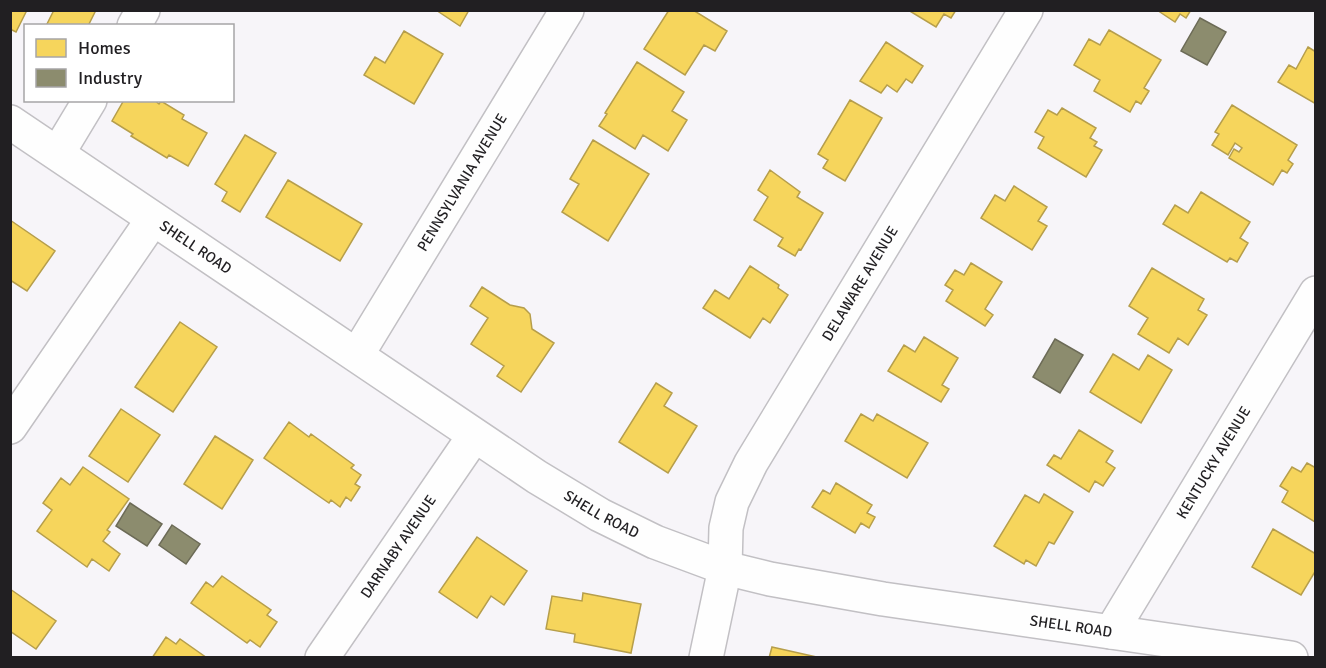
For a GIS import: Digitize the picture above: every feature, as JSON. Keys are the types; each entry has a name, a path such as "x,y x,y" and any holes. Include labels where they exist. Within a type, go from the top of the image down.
{"street":[{"path":"135,24 143,10"},
{"name":"PENNSYLVANIA AVENUE","path":"357,355 567,10"},
{"name":"DELAWARE AVENUE","path":"706,657 725,568 726,528 732,502 751,463 1026,10"},
{"path":"58,153 89,102"},
{"name":"SHELL ROAD","path":"10,122 474,436 600,515 655,542 725,568 770,579 883,599 1111,632 1173,649 1291,657"},
{"path":"10,427 153,219"},
{"name":"KENTUCKY AVENUE","path":"1111,632 1316,293"},
{"name":"DARNABY AVENUE","path":"322,657 474,436"}],"building: Homes":[{"path":"10,10 27,10 16,32 10,29"},
{"path":"54,10 96,10 89,24 47,24"},
{"path":"436,10 469,10 460,26"},
{"path":"669,10 693,10 727,31 715,51 704,45 685,75 644,49"},
{"path":"908,10 956,10 951,18 944,14 936,27"},
{"path":"1157,10 1191,10 1186,18 1180,14 1175,22"},
{"path":"1109,30 1161,60 1144,88 1149,91 1141,104 1136,101 1130,112 1094,91 1100,80 1074,65 1089,39 1100,45"},
{"path":"404,31 443,54 414,104 364,75 375,57 385,63"},
{"path":"886,42 923,66 912,83 906,79 897,92 887,85 881,93 860,81"},
{"path":"1308,47 1316,52 1316,104 1278,82 1289,65 1296,69"},
{"path":"637,62 684,92 672,111 687,120 668,151 643,135 635,149 599,126"},
{"path":"850,100 882,118 845,181 823,168 828,160 818,154"},
{"path":"123,102 156,102 159,104 163,102 184,115 182,119 207,133 188,166 169,155 167,158 131,136 133,134 112,121"},
{"path":"1232,105 1297,145 1288,160 1293,164 1287,173 1282,170 1273,185 1229,158 1234,149 1239,152 1242,148 1235,143 1228,155 1212,145 1219,134 1215,132"},
{"path":"1062,108 1096,128 1090,138 1097,142 1094,146 1102,150 1086,177 1038,148 1044,137 1035,132 1048,110 1057,115"},
{"path":"245,135 276,153 240,212 222,201 227,192 215,184"},
{"path":"593,140 649,174 608,241 562,212 579,184 570,179"},
{"path":"770,170 800,192 797,197 823,213 795,256 778,246 783,238 754,220 768,197 758,190"},
{"path":"288,180 362,224 340,261 266,217"},
{"path":"1014,186 1047,207 1038,221 1047,226 1032,250 981,218 995,195 1005,201"},
{"path":"1201,192 1250,222 1240,238 1248,243 1237,262 1230,258 1227,262 1163,224 1175,205 1188,213"},
{"path":"10,220 55,251 27,291 10,280"},
{"path":"971,263 1002,282 985,309 993,315 985,326 946,301 953,290 945,285 955,270 964,275"},
{"path":"750,266 779,285 778,288 788,295 770,323 763,318 750,338 703,308 715,290 729,299"},
{"path":"1152,268 1204,299 1198,310 1207,315 1188,345 1178,338 1169,353 1138,334 1148,318 1129,306"},
{"path":"482,287 510,305 524,308 530,314 532,329 554,343 521,392 497,376 504,366 471,344 488,318 470,306"},
{"path":"180,322 217,347 173,412 135,387"},
{"path":"924,337 958,358 942,385 949,389 941,402 888,371 904,345 915,352"},
{"path":"1113,354 1139,370 1148,355 1172,370 1141,423 1090,392"},
{"path":"656,383 672,393 664,406 697,426 668,473 619,442"},
{"path":"121,409 160,435 128,482 89,456"},
{"path":"861,414 873,421 877,414 928,443 907,478 845,441"},
{"path":"289,422 309,437 311,434 354,465 351,468 361,475 355,484 360,487 351,501 346,497 340,507 331,500 329,503 264,458"},
{"path":"1079,430 1113,451 1106,462 1115,468 1103,486 1095,481 1089,492 1047,465 1054,455 1061,459"},
{"path":"215,436 253,460 222,509 184,484"},
{"path":"1307,463 1316,468 1315,522 1282,502 1288,491 1280,486 1292,467 1301,472"},
{"path":"83,467 129,499 107,530 110,532 103,541 120,554 109,571 92,559 87,567 37,531 52,510 43,503 61,478 70,485"},
{"path":"836,483 872,505 867,513 875,517 869,528 861,523 855,533 812,507 823,490 830,494"},
{"path":"1044,494 1073,512 1054,544 1049,542 1036,566 1026,560 1024,564 994,546 1025,495 1039,503"},
{"path":"1273,529 1316,554 1316,570 1301,595 1252,567"},
{"path":"477,537 527,571 504,605 491,596 477,618 439,592"},
{"path":"222,576 271,610 267,615 277,622 260,647 250,640 247,643 191,603 206,582 213,587"},
{"path":"10,589 56,621 36,649 10,631"},
{"path":"583,593 641,604 631,653 574,642 575,634 546,629 552,596 582,601"},
{"path":"166,637 176,644 180,639 207,658 152,658"},
{"path":"772,647 821,658 769,658"}],"building: Industry":[{"path":"1200,18 1226,32 1207,65 1181,51"},
{"path":"1055,339 1083,355 1060,393 1033,377"},
{"path":"130,503 162,524 147,546 116,526"},
{"path":"172,525 200,544 186,564 159,545"}]}
